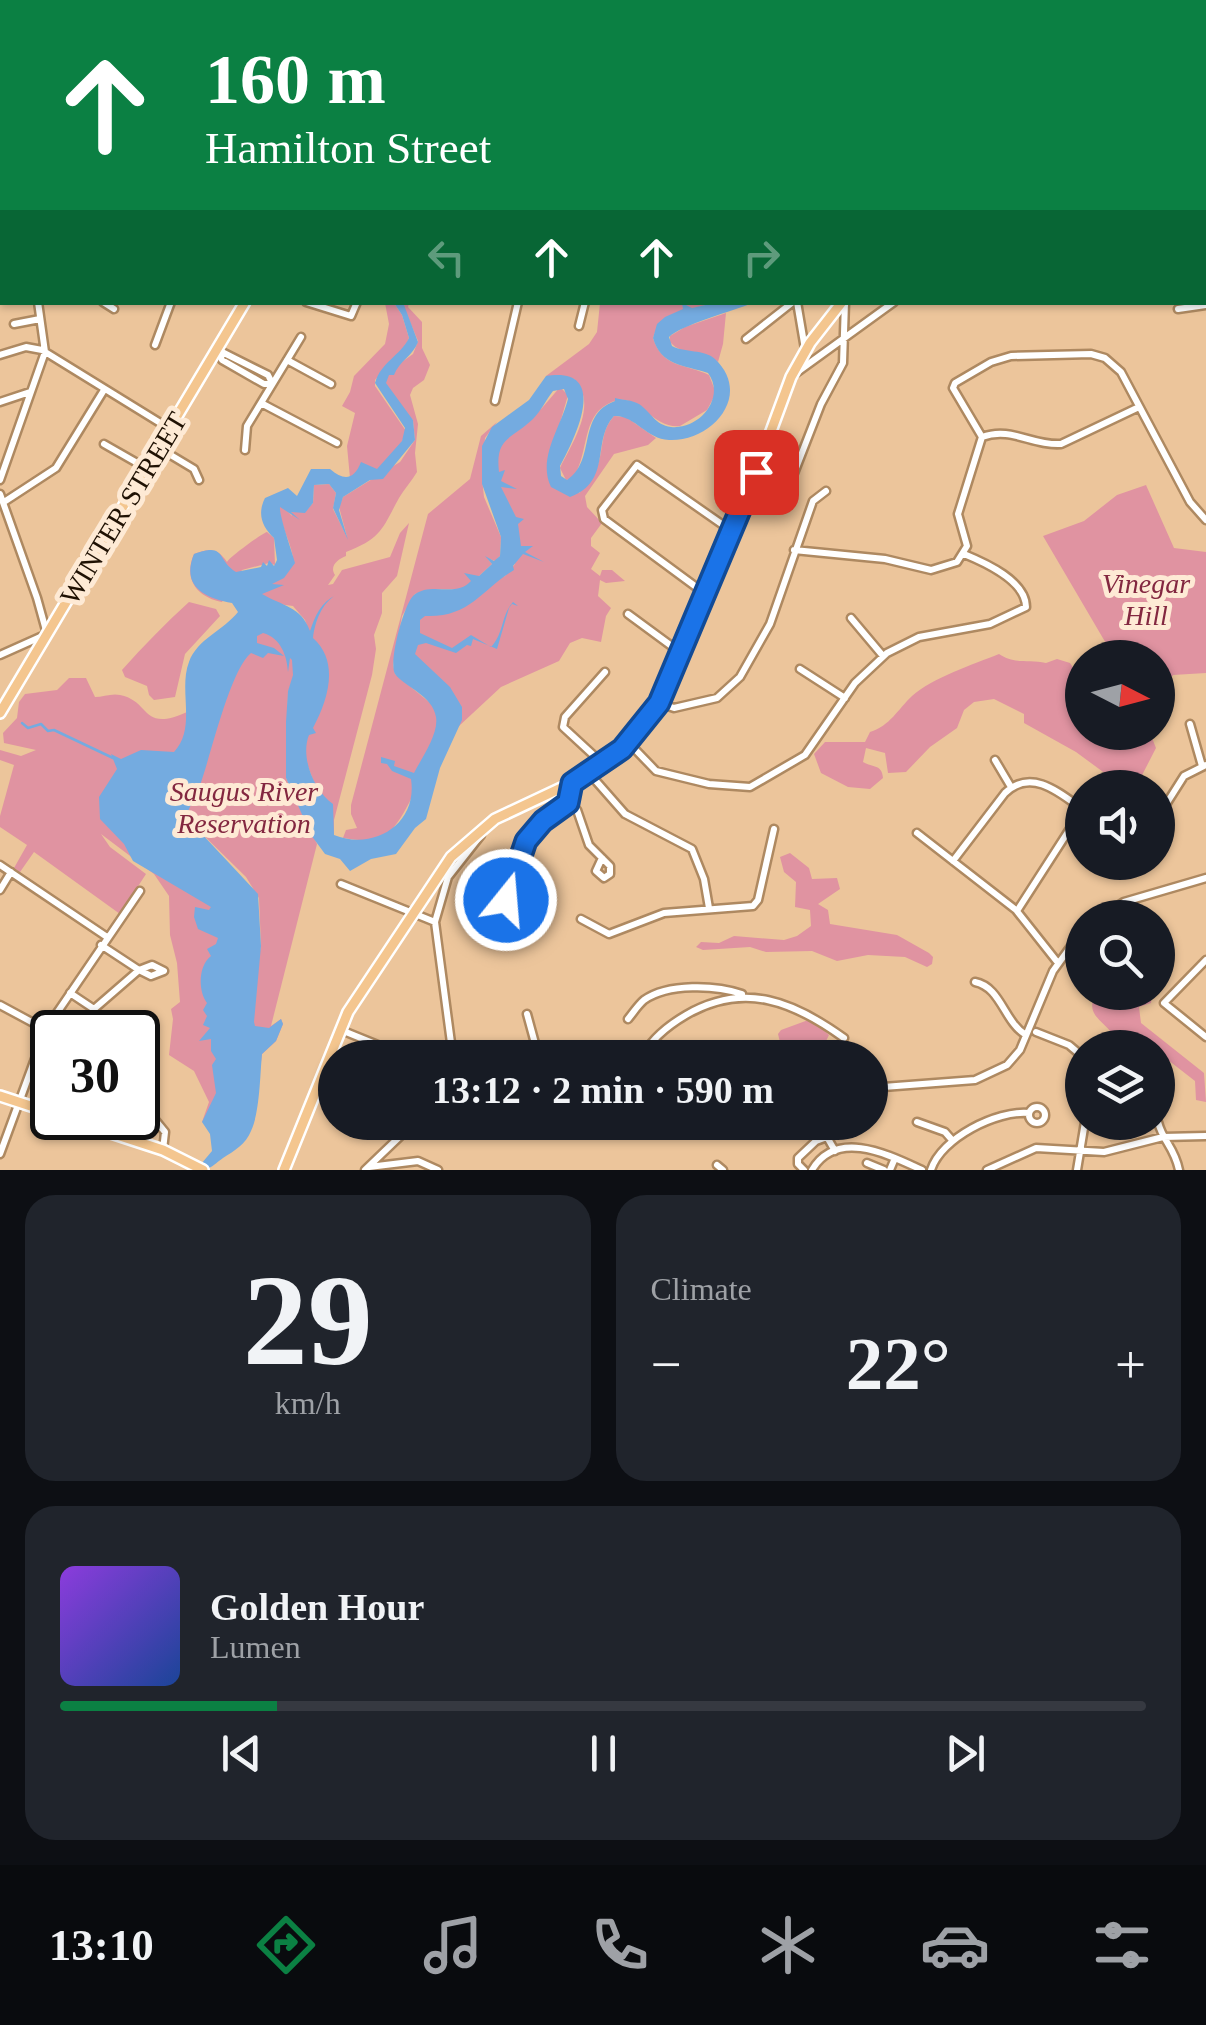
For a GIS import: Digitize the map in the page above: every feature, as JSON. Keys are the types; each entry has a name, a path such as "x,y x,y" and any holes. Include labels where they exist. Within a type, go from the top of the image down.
{"main road":[{"name":"WINTER STREET","path":"0,713 243,305"},
{"path":"284,1170 340,1029 367,980 451,857 490,822 562,800 572,783 628,743 659,703 733,532 791,377 805,350 842,305"},
{"path":"0,1096 30,1106"},
{"path":"132,1140 198,1167"}],"street":[{"path":"0,480 46,352 38,305"},
{"path":"107,305 114,309"},
{"path":"156,345 170,305"},
{"path":"316,305 352,316 356,305"},
{"path":"495,401 517,305"},
{"path":"579,326 584,305"},
{"path":"746,339 791,305"},
{"path":"796,305 805,350"},
{"path":"756,472 781,482 791,481 816,413 843,363 844,305"},
{"path":"791,377 890,305"},
{"path":"1178,309 1206,305"},
{"path":"14,324 40,319"},
{"path":"245,450 247,426 300,337"},
{"path":"0,355 26,347 46,352 170,429"},
{"path":"218,350 268,375 273,384"},
{"path":"794,550 886,559 931,570 957,562 967,546 958,525 959,505 982,436 953,385 1002,358 1102,356 1120,370 1190,502 1206,520"},
{"path":"287,360 331,384"},
{"path":"0,655 47,634 2,498 56,468 104,390"},
{"path":"0,402 30,392"},
{"path":"261,403 337,443"},
{"path":"982,436 1007,432 1044,444 1061,444 1139,407"},
{"path":"104,444 146,468"},
{"path":"159,448 194,470 199,480"},
{"path":"707,595 604,519 602,510 637,465 733,532"},
{"path":"659,703 674,708 693,705 717,698 735,684 770,624 815,497 826,490"},
{"path":"628,743 656,771 709,784 750,788 805,756 844,698 883,656 919,638 1000,620 1021,611 1027,603 1007,578 964,554"},
{"path":"628,614 682,653"},
{"path":"851,618 883,656"},
{"path":"800,670 844,698"},
{"path":"603,764 563,727 564,717 605,672"},
{"path":"1175,790 1182,779 1204,766 1190,724"},
{"path":"996,760 1011,787"},
{"path":"590,773 624,814 692,849 704,879 709,908"},
{"path":"516,875 527,896 525,904 518,908 509,906 506,898 520,853 528,837 572,783"},
{"path":"952,861 1011,787 1042,783 1065,798"},
{"path":"562,800 579,812 587,841 602,858"},
{"path":"451,1040 435,922 448,877 490,822"},
{"path":"581,919 609,934 652,916 753,906 758,900 774,829"},
{"path":"917,833 1018,911 1058,962"},
{"path":"1018,911 1065,836"},
{"path":"0,865 107,937"},
{"path":"0,890 11,872"},
{"path":"1131,900 1206,878"},
{"path":"342,884 435,922"},
{"path":"60,1010 140,892"},
{"path":"70,992 94,1009 139,970 102,944"},
{"path":"888,1086 984,1078 1013,1060 1065,953"},
{"path":"1206,960 1164,1003 1206,1037"},
{"path":"975,982 989,987 1016,1028 1026,1035"},
{"path":"628,1019 646,998 671,990 728,989 802,1010 844,1038"},
{"path":"654,1040 668,1026 700,1007 738,997 753,998"},
{"path":"0,1005 30,1021"},
{"path":"527,1014 535,1040"},
{"path":"340,1029 367,1040"},
{"path":"1036,1032 1065,1043"},
{"path":"0,1154 30,1075"},
{"path":"932,1170 938,1155 952,1140 987,1123 1029,1113"},
{"path":"918,1122 946,1132 952,1140"},
{"path":"160,1126 165,1132 163,1150"},
{"path":"1175,1137 1206,1136"},
{"path":"804,1170 798,1158 816,1141 828,1138 835,1150"},
{"path":"367,1168 395,1140"},
{"path":"1077,1170 1082,1140"},
{"path":"987,1170 1034,1149 1111,1152 1156,1140"},
{"path":"1165,1140 1174,1150 1179,1170"},
{"path":"812,1170 835,1150 866,1148 922,1170"},
{"path":"868,1163 887,1170 895,1158"},
{"path":"367,1168 414,1161 438,1170"}],"green space":[{"path":"385,305 395,305 409,338 404,349 375,380 375,386 406,431 386,465 350,478 347,446 355,413 342,406 354,376 385,344 389,324"},
{"path":"403,305 408,305 422,322 422,348 430,365 424,380 410,395 418,424 417,472 380,531 335,563 335,575 328,585 342,570 390,557 409,523 397,576 382,593 372,675 334,820 334,835 304,756 313,643 305,620 293,606 278,604 244,586 293,557 279,502 292,516 291,512 305,512 313,503 314,485 329,484 336,493 333,509 347,537 339,507 343,497 400,462 415,440 413,420 384,392 382,376 413,354 418,341"},
{"path":"600,305 706,305 670,316 653,338 669,360 709,375 716,393 707,410 680,426 659,421 625,400 603,407 592,422 577,470 572,479 566,480 560,468 581,423 584,400 574,379 546,376 589,344 597,332"},
{"path":"726,313 718,362 681,350 670,342 670,336 685,327"},
{"path":"560,387 568,395 548,465 579,493 595,472 608,424 614,416 626,417 656,438 648,445 614,454 585,496 587,507 602,523 591,538 591,546 600,553 591,569 600,576 602,570 612,570 625,581 600,580 598,596 611,608 601,642 582,638 570,643 559,661 501,687 459,726 413,664 421,614 505,576 515,564 497,482 496,455 499,444 542,408"},
{"path":"497,422 485,438 482,479 484,497 501,537 500,556 495,561 487,558 492,564 479,576 468,576 472,581 463,589 434,589 415,594 402,616 393,665 395,674 434,706 444,721 409,802 391,830 373,840 343,838 346,830 357,828 351,805 428,514 470,479 481,436"},
{"name":"Vinegar Hill","path":"1146,485 1174,548 1206,552 1206,673 1175,675 1175,640 1104,640 1043,536 1084,521 1117,495"},
{"path":"267,532 274,538 275,565 242,570 222,602 194,586 190,571 194,554 213,550 227,562"},
{"path":"189,602 216,609 220,616 185,654 175,697 154,700 147,686 125,677 122,670"},
{"name":"Saugus River Reservation","path":"284,627 296,670 288,692 286,778 317,844 271,1026 281,1019 283,1024 276,1041 262,1054 258,1086 236,1073 261,946 259,898 246,877 185,817 207,762 207,685 223,657 261,629"},
{"path":"999,654 1022,661 1065,661 1065,746 1024,723 1024,714 994,699 974,702 964,710 957,728 930,747 906,772 888,773 885,753 866,748 863,762 879,768 883,778 870,789 848,787 821,773 814,754 825,742 865,742 870,732 888,721 920,689"},
{"path":"69,678 86,678 95,697 130,698 154,717 172,718 187,712 189,728 163,803 232,897 223,1078 209,1124 202,1122 209,1102 194,1071 169,1055 171,1009 180,1002 177,963 170,935 169,896 154,874 101,834 110,847 146,874 120,914 34,852 20,872 14,868 27,845 0,827 14,765 0,760 0,750 21,756 36,750 4,743 3,733 17,718 19,702 25,694 57,690"},
{"path":"1072,750 1155,750 1145,770 1100,770"},
{"path":"790,853 809,868 812,879 837,878 840,889 818,904 828,910 830,924 897,935 929,953 932,964 927,967 905,957 868,955 837,961 812,951 696,947 701,942 719,943 734,936 784,940 811,926 810,910 795,907 796,882 784,872 780,857"},
{"path":"1093,1010 1139,1010 1141,1023 1150,1030 1109,1030"},
{"path":"811,1019 829,1035 826,1040 780,1040 781,1030"},
{"path":"1175,1050 1204,1073 1206,1102 1196,1100 1195,1081 1175,1065"}],"water":[{"path":"395,305 404,305 418,342 386,383 413,420 415,440 383,479 370,480 343,497 339,510 348,540 333,508 336,493 329,484 314,485 313,503 305,513 291,512 300,520 280,507 295,563 284,578 272,584 284,585 262,594 296,611 310,631 319,610 331,598 317,619 313,638 326,658 329,682 313,728 316,733 309,735 306,753 315,782 333,804 334,835 349,839 377,836 400,821 411,795 411,779 381,763 381,757 414,773 435,731 436,717 430,703 400,679 393,668 398,633 410,600 428,589 465,586 471,581 464,573 479,576 492,564 485,556 494,561 500,556 501,537 482,484 482,446 492,427 529,400 546,376 566,376 578,382 583,407 560,466 561,476 567,480 582,461 595,416 615,398 639,404 666,426 692,423 712,401 713,382 708,373 674,363 662,354 653,338 657,324 683,309 682,305 692,308 747,305 669,337 672,346 711,356 726,373 728,401 722,414 700,433 685,439 661,439 628,419 614,416 603,437 592,481 570,497 551,487 547,476 548,454 568,399 564,389 553,391 533,419 502,445 499,472 505,470 501,481 517,489 501,487 516,517 524,519 518,524 521,546 533,546 525,552 544,562 523,554 514,570 474,601 453,612 420,620 420,633 452,648 471,635 488,645 473,639 471,646 456,653 426,643 418,645 415,654 450,687 462,707 462,720 440,768 426,819 396,854 371,859 350,871 340,859 325,854 311,835 286,778 292,660 288,672 284,654 279,643 263,633 257,636 257,643 284,656 268,653 263,658 251,653 243,663 186,817 258,894 261,946 254,1022 255,1026 269,1028 281,1019 283,1024 276,1041 262,1054 258,1104 249,1136 211,1167 196,1170 212,1151 210,1134 202,1122 216,1093 212,1065 216,1059 211,1039 199,1041 210,1028 203,1025 207,1003 201,979 211,956 207,949 218,938 198,929 194,917 195,907 211,907 133,861 124,844 100,819 99,797 117,769 111,754 121,759 141,750 174,752 181,742 186,720 189,662 198,647 238,612 232,603 198,589 191,574 194,554 217,551 236,572 261,567 263,562 267,566 269,560 274,566 274,538 261,515 265,498 288,488 297,496 311,469 330,469 344,477 352,475 361,462 377,469 402,441 405,428 375,383 409,338"},
{"path":"513,602 518,606 512,604 509,608 497,649 491,647 506,613 509,607"}],"waterway":[{"path":"22,723 28,728 41,724 48,731 54,730 113,758"}],"route":[{"path":"506,900 528,837 568,803 572,783 622,749 659,703 756,472"}]}
